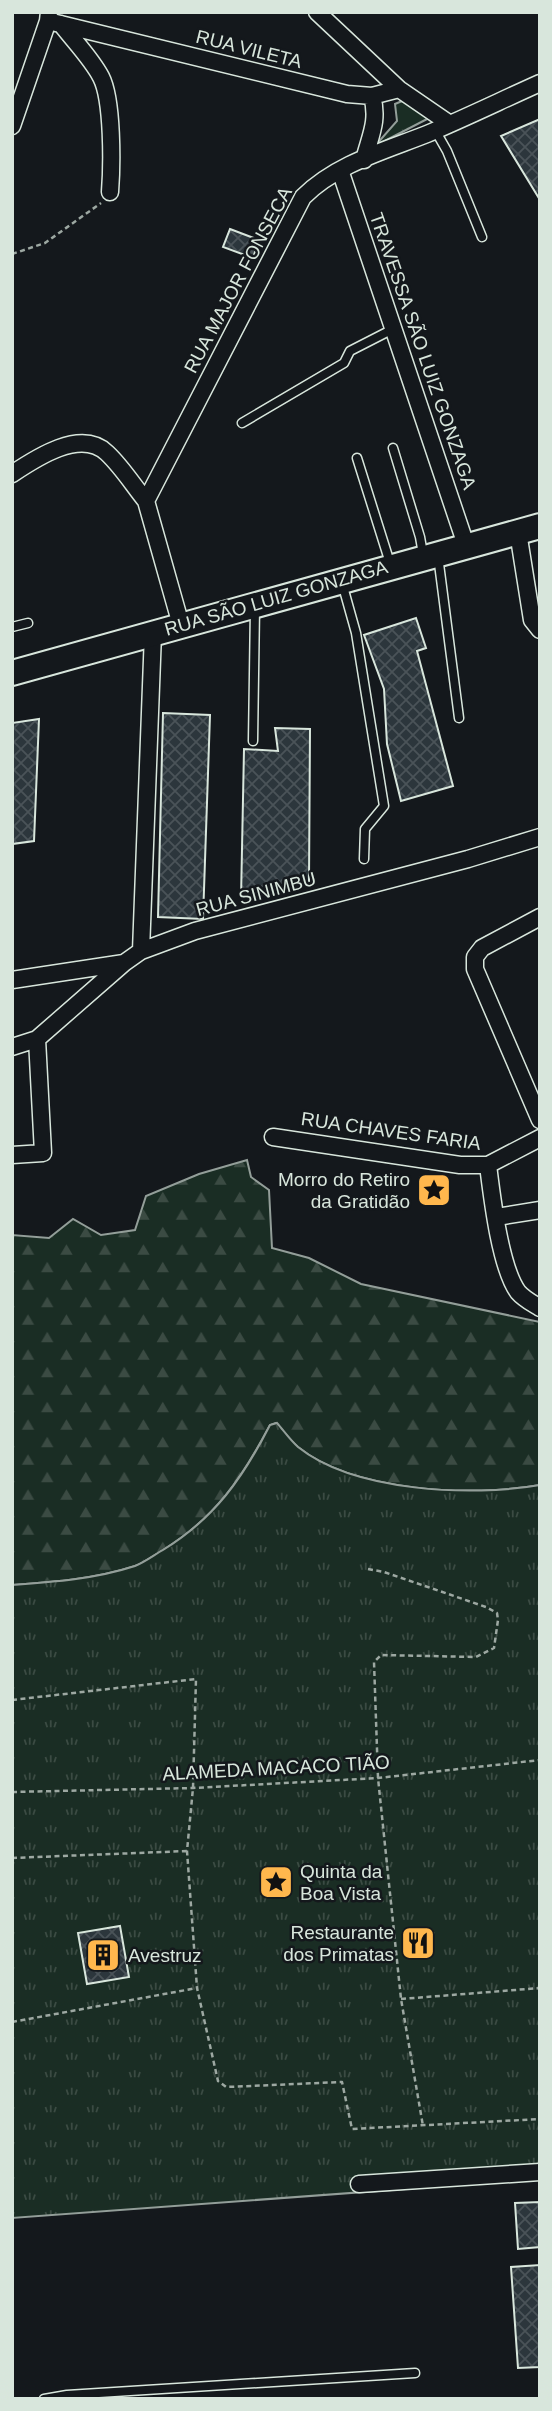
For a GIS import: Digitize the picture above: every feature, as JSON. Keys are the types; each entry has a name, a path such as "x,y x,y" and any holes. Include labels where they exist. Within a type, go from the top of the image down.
{"main road":[{"name":"RUA SÃO LUIZ GONZAGA","path":"12,673 529,529"}],"street":[{"path":"317,12 442,127"},
{"path":"12,126 53,19 100,76 106,88 110,192"},
{"name":"RUA VILETA","path":"53,19 347,94 372,96 398,89"},
{"name":"RUA MAJOR FONSECA","path":"146,501 303,197 317,183 340,170 540,83"},
{"path":"364,160 376,124 372,96"},
{"name":"TRAVESSA SÃO LUIZ GONZAGA","path":"340,170 466,545"},
{"path":"12,474 44,453 83,443 96,445 107,453 146,501 181,625"},
{"path":"529,529 532,620 540,630"},
{"path":"141,951 153,633"},
{"name":"RUA SINIMBU","path":"12,1048 37,1039 124,962 141,951 195,931 468,859 540,837"},
{"path":"540,917 482,948 475,957 475,969 540,1120"},
{"path":"12,980 124,962"},
{"path":"12,1155 43,1153 37,1039"},
{"name":"RUA CHAVES FARIA","path":"273,1137 460,1165 488,1166 540,1138"},
{"path":"488,1166 502,1249 517,1290 527,1301 540,1308"},
{"path":"497,1217 540,1210"},
{"path":"359,2185 540,2172"}],"lane":[{"path":"442,127 447,151 482,237"},
{"path":"242,423 344,363 350,351 393,329"},
{"path":"393,448 420,537 430,555 459,718"},
{"path":"357,458 391,566"},
{"path":"341,580 356,633 384,806 365,829 364,859"},
{"path":"253,741 255,604"},
{"path":"12,627 28,624"},
{"path":"44,2399 67,2395 415,2373"}],"path":[{"path":"12,254 45,243 88,213 110,192"},
{"path":"368,1569 486,1607 497,1613 499,1620 494,1648 486,1654 476,1657 381,1655 374,1662 378,1777 401,1999 423,2126"},
{"path":"12,1700 196,1679 194,1788 187,1851 197,1988 218,2081 226,2087 342,2082 352,2129 540,2119"},
{"name":"ALAMEDA MACACO TIÃO","path":"12,1793 194,1788 378,1777 540,1760"},
{"path":"12,1858 187,1851"},
{"path":"12,2022 197,1988"},
{"path":"401,1999 540,1988"}],"green space":[{"path":"407,99 431,117 375,146 397,121 395,104"},
{"path":"247,1160 251,1177 269,1190 272,1248 309,1258 361,1284 540,1322 540,1485 512,1489 448,1490 381,1482 350,1474 322,1462 298,1447 276,1423 270,1425 238,1479 212,1510 181,1538 145,1561 90,1577 12,1585 12,1235 49,1238 73,1219 101,1235 135,1230 146,1196 199,1174"},
{"name":"Quinta da Boa Vista","path":"277,1423 298,1447 322,1462 350,1474 381,1482 448,1490 512,1489 540,1485 540,2179 12,2218 12,1585 90,1577 135,1566 149,1558 181,1538 213,1510 238,1479 270,1425"}],"building":[{"path":"540,119 540,200 501,136"},
{"path":"230,229 259,240 253,258 223,247"},
{"path":"416,618 426,648 417,651 453,786 401,801 387,744 384,689 364,635"},
{"path":"163,713 210,715 203,919 158,917"},
{"path":"39,719 34,841 12,844 12,723"},
{"path":"275,728 310,729 309,881 241,899 244,749 278,751"},
{"name":"Avestruz","path":"120,1926 129,1977 87,1984 78,1933"},
{"path":"540,2202 540,2247 518,2249 515,2203"},
{"path":"540,2265 540,2367 518,2368 511,2267"}],"place":[{"name":"Morro do Retiro da Gratidão","path":"434,1190"},
{"name":"Quinta da Boa Vista","path":"276,1882"},
{"name":"Restaurante dos Primatas","path":"418,1943"},
{"name":"Avestruz","path":"103,1955"}]}
